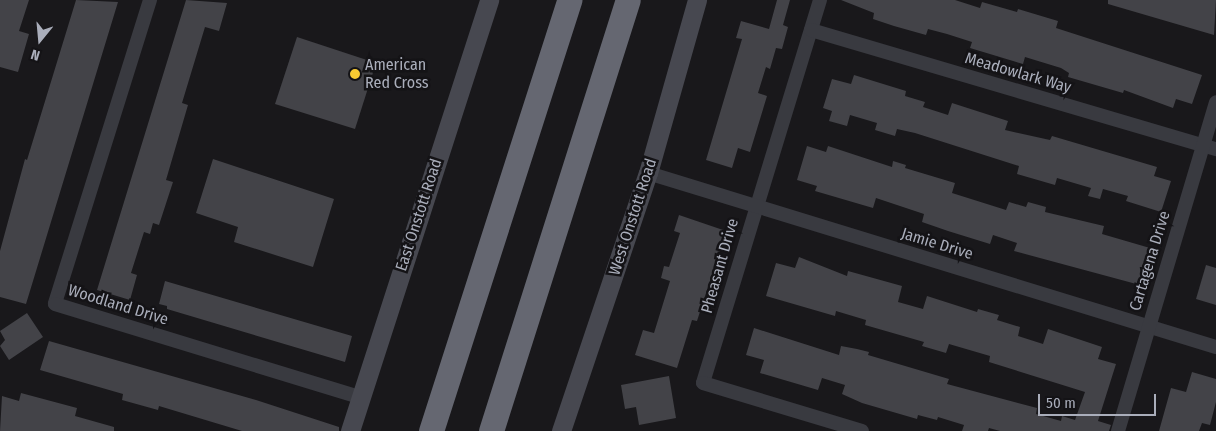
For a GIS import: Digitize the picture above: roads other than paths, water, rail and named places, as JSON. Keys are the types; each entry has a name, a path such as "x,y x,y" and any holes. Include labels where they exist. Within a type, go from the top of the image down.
{"highway":[{"path":"431,431 569,0"},
{"path":"491,431 628,0"}],"street":[{"name":"Woodland Drive","path":"150,0 55,304 360,397"},
{"name":"East Onstott Road","path":"350,431 489,0"},
{"name":"West Onstott Road","path":"561,431 648,174 697,0"},
{"name":"Pheasant Drive","path":"820,0 703,383 862,431"},
{"name":"Meadowlark Way","path":"811,30 1210,147"},
{"name":"Cartagena Drive","path":"1118,431 1149,326 1210,147 1216,102"},
{"name":"Jamie Drive","path":"648,174 1216,347"}],"place":[{"name":"American Red Cross","path":"355,74"}]}
